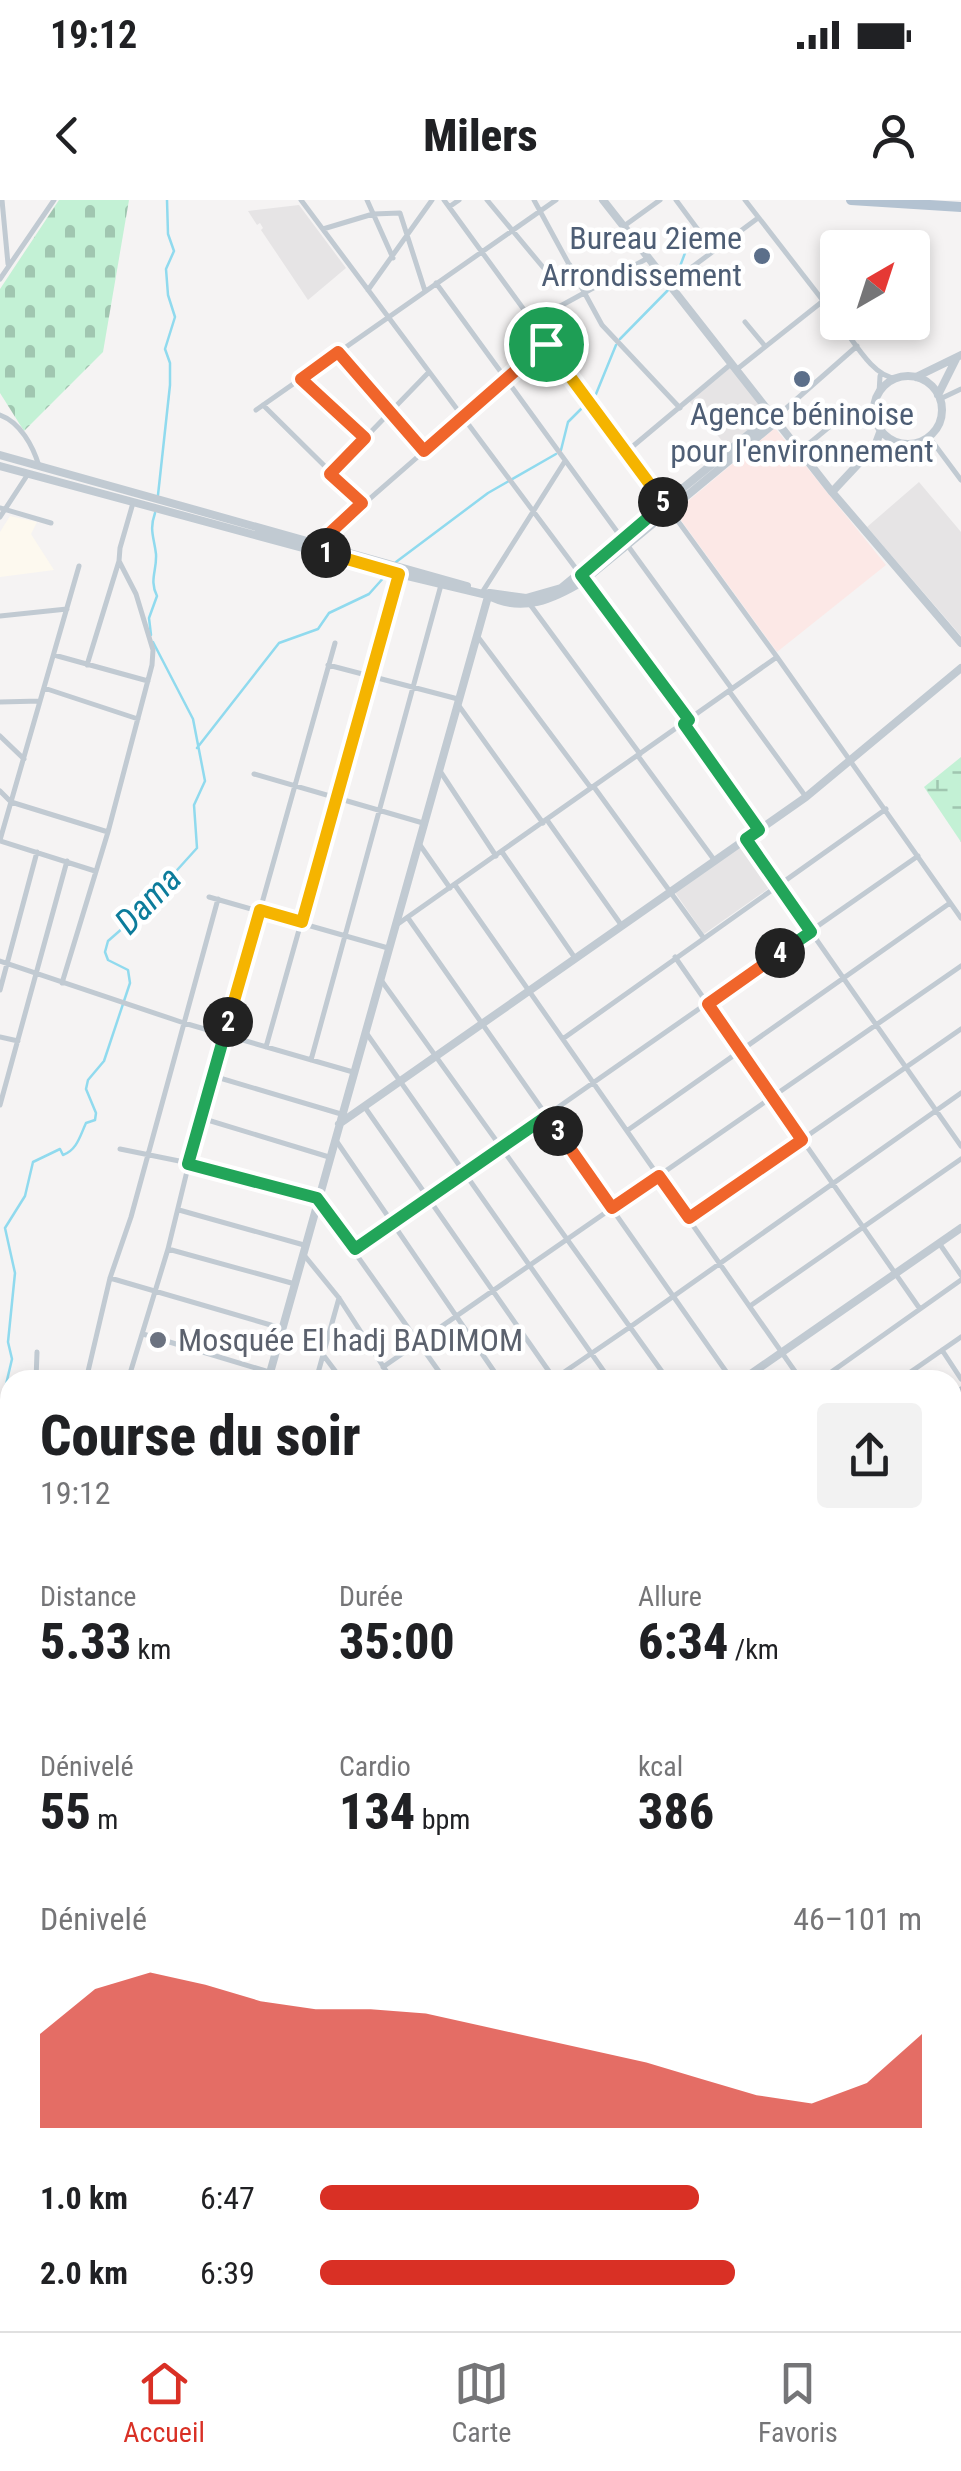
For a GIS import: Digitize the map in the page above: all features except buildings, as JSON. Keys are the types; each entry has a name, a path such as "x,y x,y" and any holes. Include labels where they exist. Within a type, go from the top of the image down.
{"main road":[{"path":"851,200 961,207"}],"street":[{"path":"2,200 8,267"},
{"path":"0,278 54,200"},
{"path":"301,200 583,578 759,830"},
{"path":"367,200 393,258"},
{"path":"368,290 432,200"},
{"path":"444,200 961,918"},
{"path":"449,207 459,200"},
{"path":"487,200 549,274 570,265"},
{"path":"534,200 584,296 607,331 680,408"},
{"path":"362,503 260,408 556,200"},
{"path":"603,200 832,492 961,643"},
{"path":"624,226 660,200"},
{"path":"676,200 714,250"},
{"path":"745,200 820,299"},
{"path":"323,229 373,214 400,213 425,291"},
{"path":"680,276 758,218"},
{"path":"532,321 648,258"},
{"path":"436,283 806,797"},
{"path":"625,453 820,304"},
{"path":"745,322 765,346"},
{"path":"852,340 884,377 916,377 959,357"},
{"path":"318,547 362,503 546,344"},
{"path":"0,466 149,501 486,593 500,602 529,604 561,595 583,578 857,346"},
{"path":"338,352 424,451"},
{"path":"874,446 891,440 910,444 928,438 941,420 939,397 959,357"},
{"path":"330,474 429,372"},
{"path":"880,373 874,412 881,430 891,440"},
{"path":"916,377 929,384 939,397"},
{"path":"879,393 897,378"},
{"path":"301,379 365,438"},
{"path":"939,397 961,389"},
{"path":"800,451 851,409"},
{"path":"0,415 12,419 39,466"},
{"path":"832,492 874,446 881,430"},
{"path":"928,438 961,480"},
{"path":"0,455 135,498"},
{"path":"270,1370 486,593 532,510 565,461"},
{"path":"0,517 28,474"},
{"path":"87,664 135,498"},
{"path":"2,509 50,523"},
{"path":"62,983 108,832 153,650 136,594 119,562"},
{"path":"79,566 0,841 95,871"},
{"path":"400,571 442,585 511,598 538,596 583,578"},
{"path":"266,1046 400,571"},
{"path":"311,1060 442,585"},
{"path":"529,604 715,861"},
{"path":"0,616 66,608"},
{"path":"476,634 703,937"},
{"path":"132,1370 334,643"},
{"path":"53,655 148,682"},
{"path":"394,926 777,658"},
{"path":"328,666 458,702 622,926"},
{"path":"338,1124 806,797 961,668"},
{"path":"44,688 138,719"},
{"path":"0,702 40,701"},
{"path":"0,736 24,758"},
{"path":"438,768 575,958"},
{"path":"254,774 423,823"},
{"path":"0,791 11,802 108,832"},
{"path":"564,1038 886,809"},
{"path":"746,839 961,1146"},
{"path":"418,842 530,990 794,1370"},
{"path":"0,990 4,962 38,852"},
{"path":"355,1249 918,856"},
{"path":"0,1104 66,860"},
{"path":"210,897 388,948"},
{"path":"88,1370 110,1278 131,1217 218,900"},
{"path":"628,1130 950,902"},
{"path":"408,918 725,1370"},
{"path":"675,957 920,1309"},
{"path":"4,962 184,1023 354,1072"},
{"path":"178,1210 303,1249 383,1368 961,966"},
{"path":"380,977 661,1370"},
{"path":"689,1218 961,1029"},
{"path":"365,1031 603,1370"},
{"path":"0,1037 18,1042"},
{"path":"213,1076 341,1114"},
{"path":"568,1370 961,1094"},
{"path":"364,1106 547,1370"},
{"path":"201,1118 329,1157"},
{"path":"334,1138 493,1370"},
{"path":"120,1149 317,1198 439,1370"},
{"path":"750,1306 961,1160"},
{"path":"756,1370 961,1228"},
{"path":"834,1370 961,1278 939,1243"},
{"path":"168,1250 295,1284"},
{"path":"110,1278 282,1328"},
{"path":"319,1370 339,1298"},
{"path":"143,1334 250,1370"},
{"path":"913,1370 961,1336"},
{"path":"942,1350 955,1370"},
{"path":"36,1370 37,1352"},
{"path":"324,1356 334,1370"}],"shaded area":[{"path":"299,205 346,268 308,300 260,223 257,225 248,211"},
{"path":"731,367 768,412 728,448 689,401"},
{"path":"775,428 886,565 777,652 675,512"},
{"path":"919,482 961,532 961,636 867,527"},
{"path":"10,516 37,522 31,534 54,570 0,577 0,532"},
{"path":"746,842 775,884 704,934 674,891"}],"green space":[{"path":"59,200 129,200 103,352 24,431 0,393 0,289"},
{"path":"961,757 961,842 924,787"}],"waterway":[{"name":"Dama","path":"158,495 170,385 170,363 165,349 175,317 166,269 174,251 168,234 167,200"},
{"path":"620,339 673,285 691,237"},
{"path":"561,450 568,422 596,394 616,345"},
{"path":"396,562 488,493 556,454"},
{"name":"Dama","path":"151,635 149,618 157,596 152,529 155,513"},
{"path":"197,748 279,643 318,629 329,613 369,594 386,575"},
{"name":"Dama","path":"9,1370 12,1359 8,1342 15,1273 5,1228 25,1196 33,1162 60,1149 63,1155 68,1153 86,1123 95,1120 86,1089 88,1080 104,1061 130,983 128,970 108,960 108,941 197,848 194,805 205,781 193,719 153,642"}],"place":[{"name":"Bureau 2ieme Arrondissement","path":"762,256"},
{"name":"Agence béninoise pour l'environnement","path":"802,379"},
{"name":"Mosquée El hadj BADIMOM","path":"158,1340"}],"route":[{"path":"546,344 664,504 581,575 689,720 684,724 759,830 746,839 811,932 708,1004 802,1140 689,1218 659,1176 612,1208 547,1116 355,1249 317,1198 188,1164 260,910 302,922 399,574 317,550 318,544 362,503 330,474 365,438 301,379 338,352 424,451 546,344"}]}
